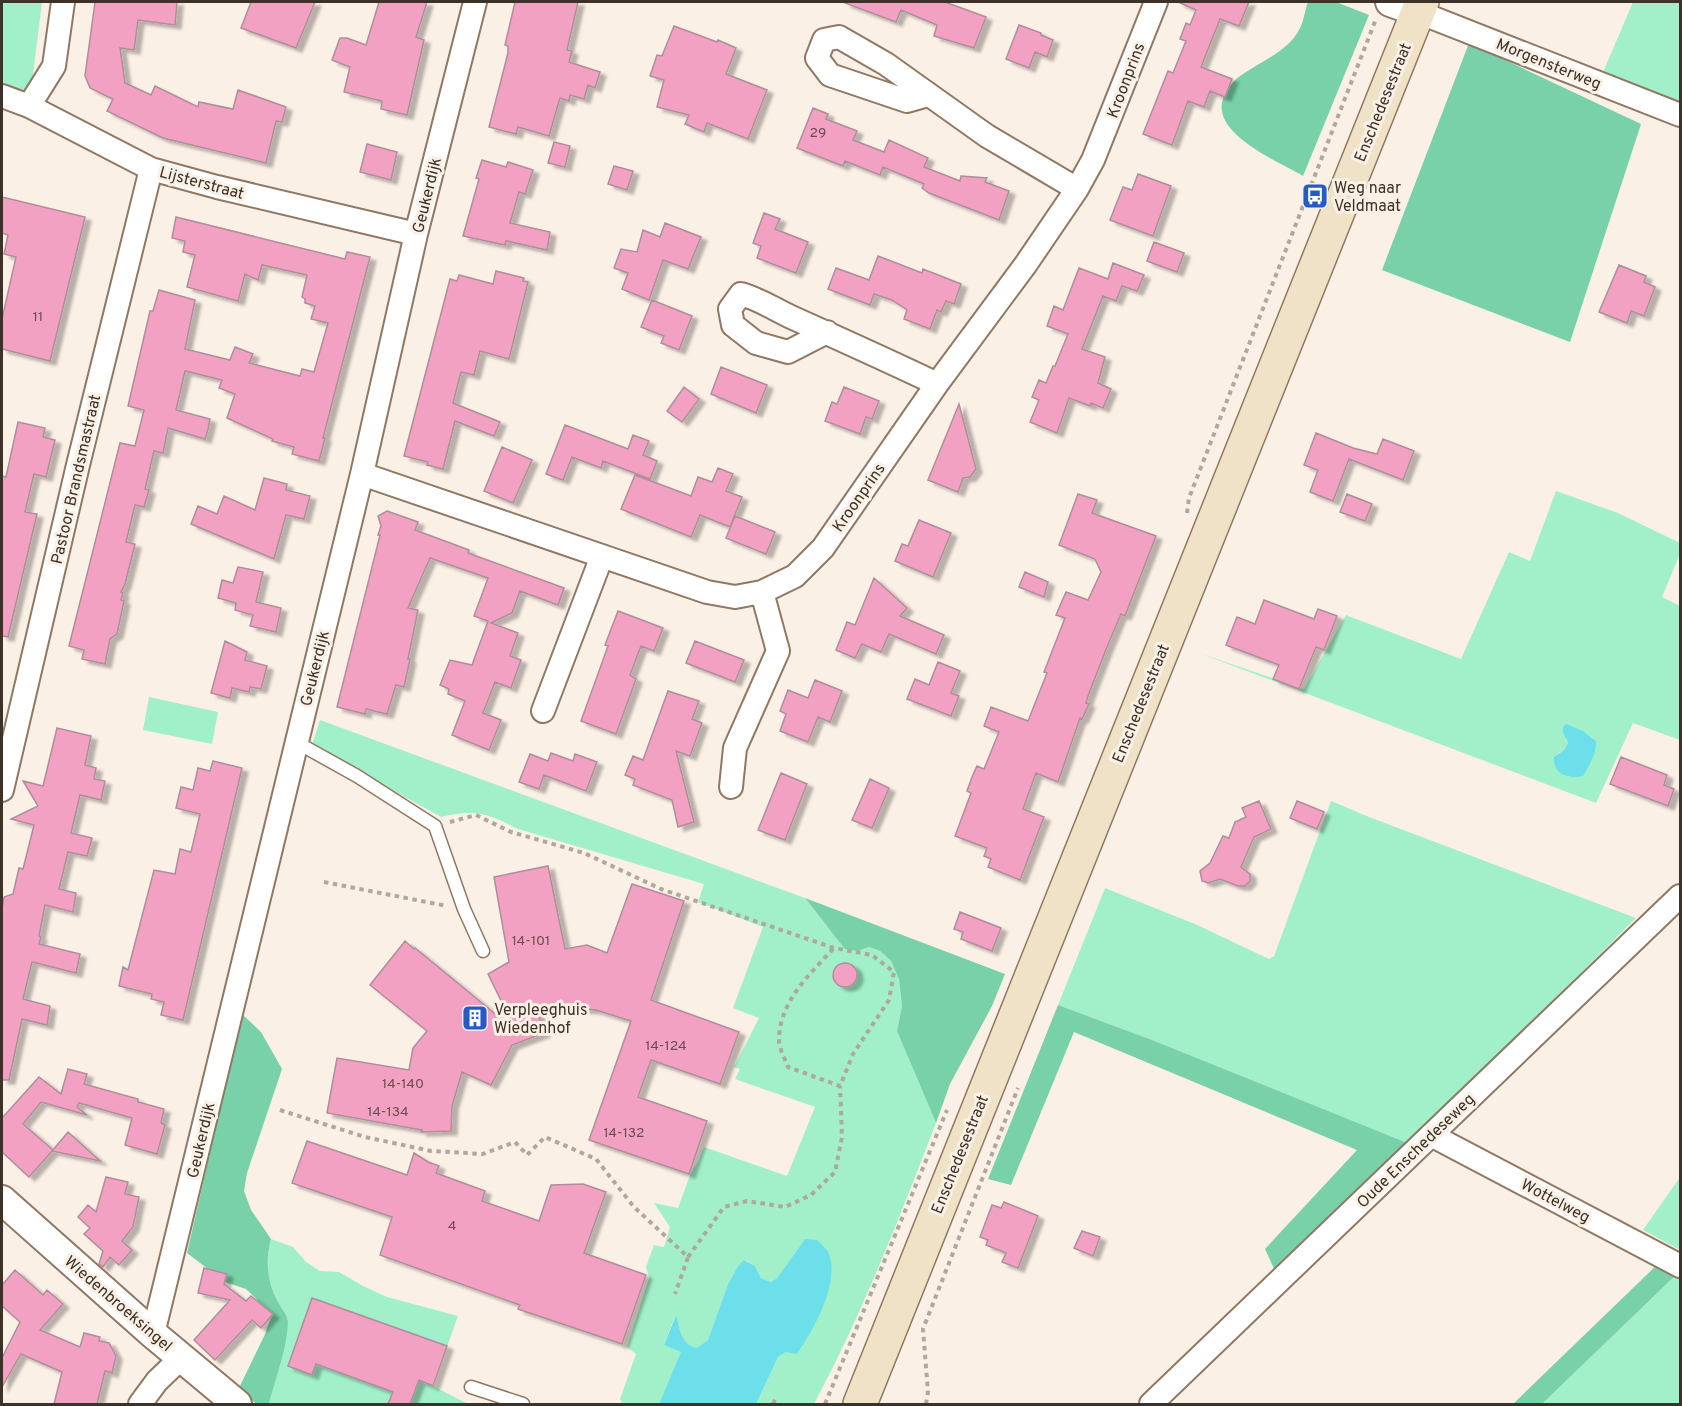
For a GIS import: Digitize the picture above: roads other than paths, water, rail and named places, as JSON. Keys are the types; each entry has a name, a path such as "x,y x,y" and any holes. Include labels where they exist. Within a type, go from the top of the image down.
{"main road":[{"name":"Enschedesestraat","path":"860,1404 1402,7"}],"street":[{"path":"29,106 54,66 63,2"},
{"name":"Geukerdijk","path":"153,1334 362,474 416,234 475,2"},
{"name":"Kroonprins","path":"362,474 707,592 735,597 762,592 795,576 823,548 1077,189 1093,160 1156,2"},
{"name":"Morgensterweg","path":"1402,7 1440,19 1680,115"},
{"path":"928,95 987,135 1077,189"},
{"name":"Lijsterstraat","path":"2,96 29,106 151,169 416,234"},
{"name":"Pastoor Brandsmastraat","path":"2,790 78,465 151,169"},
{"path":"827,332 937,384"},
{"path":"543,711 602,556"},
{"path":"731,787 735,748 778,651 762,592"},
{"name":"Oude Enschedeseweg","path":"1159,1403 1431,1135 1680,897"},
{"name":"Wottelweg","path":"1431,1135 1680,1266"},
{"name":"Wiedenbroeksingel","path":"2,1200 153,1334 237,1404"},
{"path":"140,1404 157,1381 181,1358"}],"lane":[{"path":"296,742 357,776 435,826 464,909 483,951"},
{"path":"471,1387 523,1404"}],"water":[{"path":"1566,724 1583,731 1596,741 1594,755 1583,776 1572,777 1562,774 1554,763 1554,757 1564,750 1568,743 1563,732"},
{"path":"805,1239 817,1240 829,1254 831,1279 828,1292 817,1320 797,1354 786,1352 778,1357 756,1404 659,1404 681,1352 664,1345 676,1315 684,1340 697,1348 708,1340 728,1284 738,1266 744,1260 755,1266 761,1278 771,1282 777,1278"}],"place":[{"name":"Weg naar Veldmaat","path":"1315,196"},
{"name":"Verpleeghuis Wiedenhof","path":"475,1018"}]}
